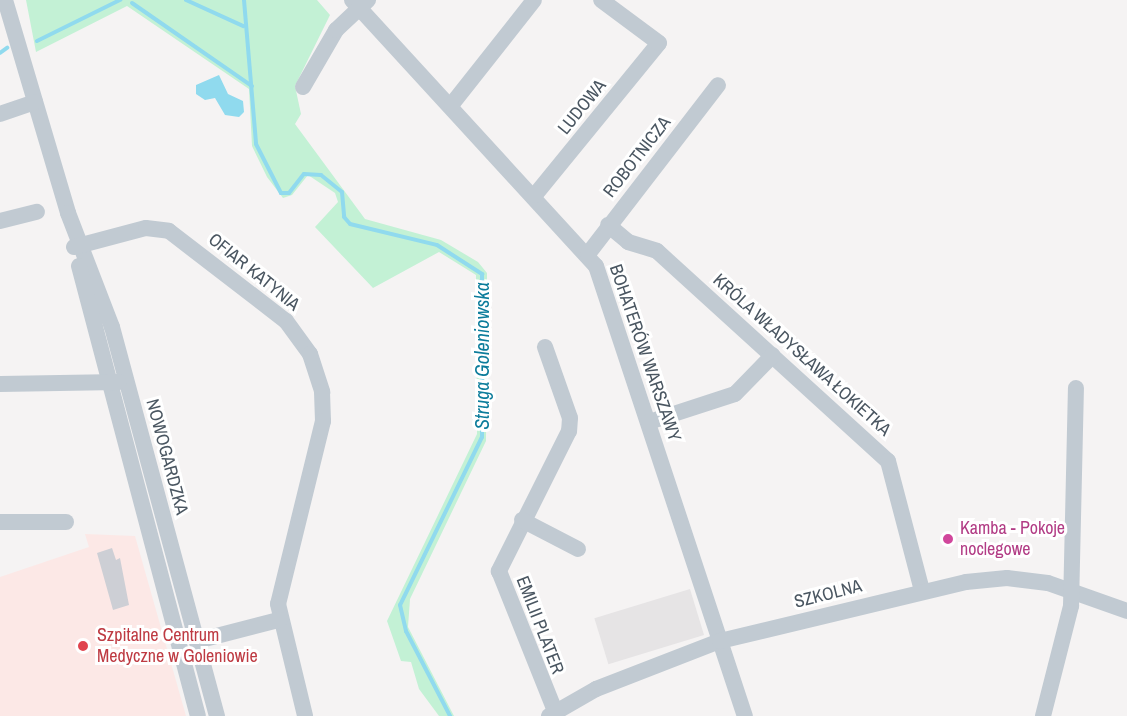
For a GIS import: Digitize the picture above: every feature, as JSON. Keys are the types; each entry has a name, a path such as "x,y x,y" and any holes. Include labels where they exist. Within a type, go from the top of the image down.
{"street":[{"name":"NOWOGARDZKA","path":"5,0 78,246 127,382 217,716"},
{"path":"452,104 534,0"},
{"name":"LUDOWA","path":"535,195 659,43 602,0"},
{"path":"303,87 336,30 360,2"},
{"name":"BOHATERÓW WARSZAWY","path":"360,2 588,254 649,422 745,716"},
{"name":"ROBOTNICZA","path":"588,254 608,225 718,85"},
{"path":"0,114 35,102"},
{"path":"0,221 37,212"},
{"name":"KRÓLA WŁADYSŁAWA ŁOKIETKA","path":"608,225 628,243 657,251 888,461 922,591"},
{"name":"OFIAR KATYNIA","path":"78,246 146,228 169,231 286,321 310,354 322,392 323,421 280,591 279,620 305,716"},
{"name":"NOWOGARDZKA","path":"78,246 109,383 198,716"},
{"name":"EMILII PLATER","path":"545,347 570,424 499,571 554,714"},
{"path":"649,422 735,394 773,355"},
{"path":"0,384 127,382"},
{"path":"1043,716 1071,606 1076,388"},
{"path":"522,520 578,549"},
{"path":"0,522 66,522"},
{"name":"SZKOLNA","path":"554,714 596,689 720,642 922,591 1006,578 1070,588 1127,611"},
{"path":"197,641 279,620"}],"shaded area":[{"name":"Szpitalne Centrum Medyczne w Goleniowie","path":"85,534 135,536 186,716 0,716 0,577 89,547"},
{"path":"690,589 704,635 608,664 594,618"}],"green space":[{"path":"26,0 317,0 330,15 295,86 301,114 295,124 365,219 441,240 478,262 487,273 486,441 410,599 408,627 454,716 439,716 419,689 411,662 401,661 387,621 477,434 476,275 439,252 373,288 315,227 338,202 335,193 308,175 292,195 283,198 267,177 252,146 249,89 127,6 36,52"}],"water":[{"path":"219,75 228,94 243,101 244,112 239,117 225,115 215,98 205,100 196,94 196,85"}],"building":[{"path":"112,548 116,560 120,558 129,605 113,610 97,553"}],"waterway":[{"path":"37,41 120,0"},
{"path":"186,0 243,26"},
{"name":"Struga Goleniowska","path":"244,0 256,144 281,193 289,193 304,174 321,175 342,192 344,217 350,224 437,245 482,274 482,437 400,605 406,631 450,716"},
{"path":"132,3 252,86"},
{"path":"0,53 7,48"}],"place":[{"name":"Kamba - Pokoje noclegowe","path":"948,539"},
{"name":"Szpitalne Centrum Medyczne w Goleniowie","path":"83,646"}]}
